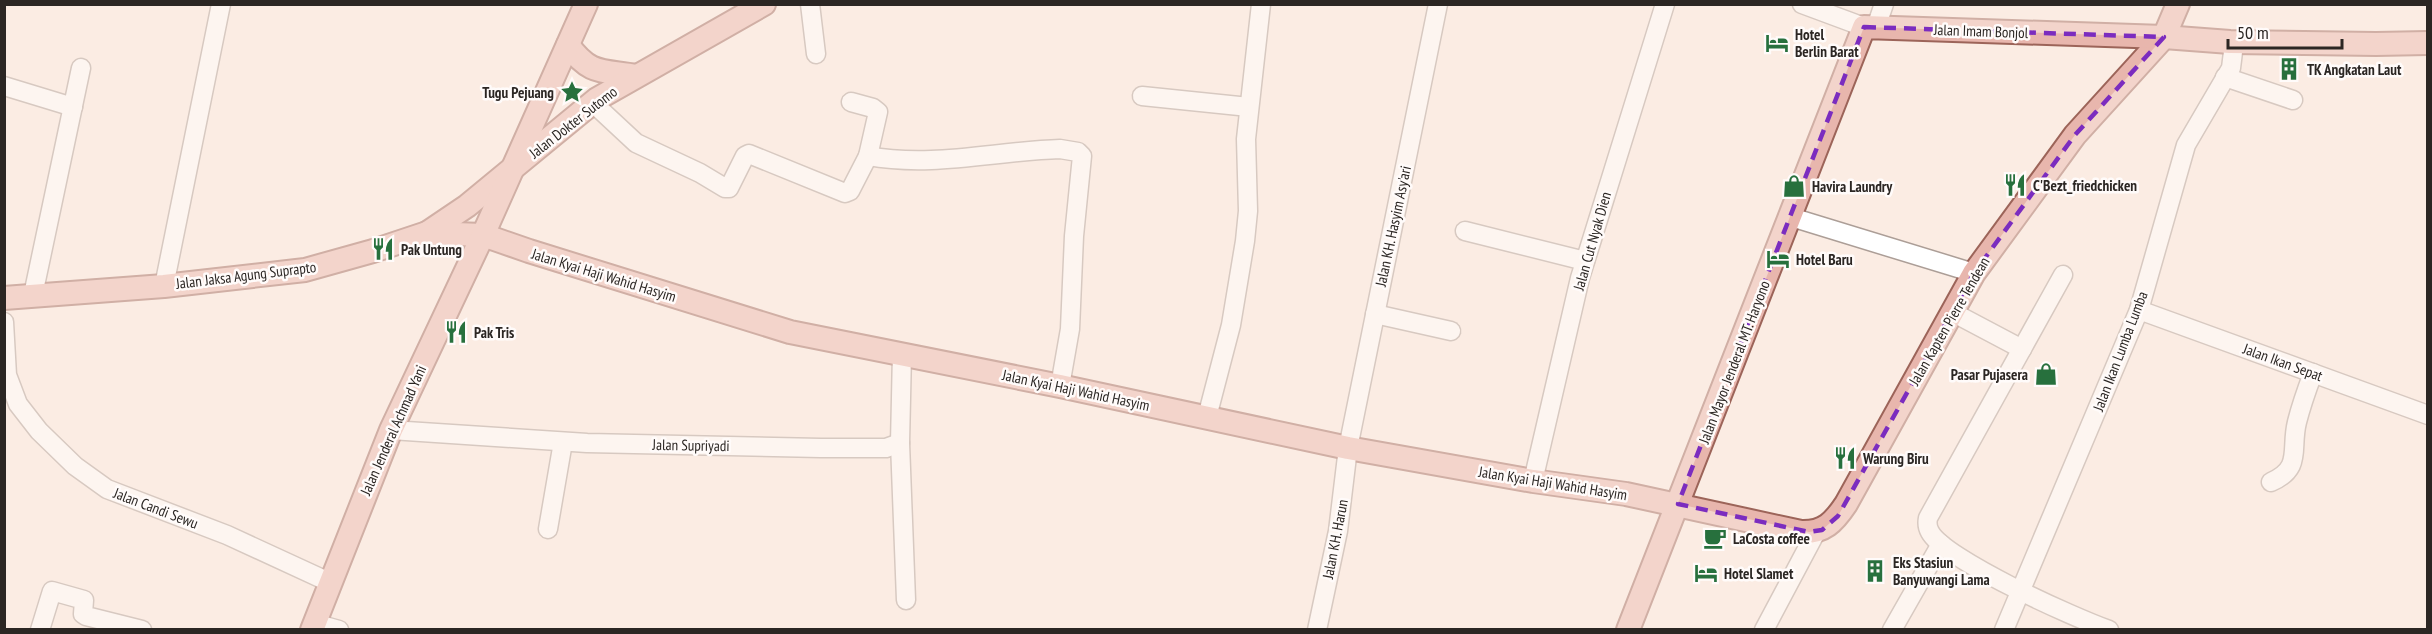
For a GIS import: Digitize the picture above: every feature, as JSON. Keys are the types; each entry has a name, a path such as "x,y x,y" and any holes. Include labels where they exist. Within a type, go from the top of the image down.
{"main road":[{"name":"Jalan Jenderal Achmad Yani","path":"313,626 392,430 483,235 586,4"},
{"name":"Jalan Dokter Sutomo","path":"427,233 467,206 592,103 764,4"},
{"name":"Jalan Kapten Pierre Tendean","path":"1816,532 1830,525 1846,504 1974,273 2075,135 2164,37 2178,4"},
{"name":"Jalan Imam Bonjol","path":"1870,27 2164,37 2230,42 2427,43"},
{"name":"Jalan Mayor Jenderal MT. Haryono","path":"1628,630 1791,217 1870,27"},
{"name":"Jalan Dokter Sutomo","path":"568,45 579,61 590,68 636,76"},
{"name":"Jalan Jaksa Agung Suprapto","path":"4,298 164,286 305,270 427,233 483,235"},
{"name":"Jalan Kyai Haji Wahid Hasyim","path":"483,235 540,255 790,332 902,353 1348,448 1678,504"},
{"path":"1678,504 1730,518 1801,532 1816,532"}],"street":[{"path":"164,286 221,4"},
{"path":"810,4 816,54"},
{"path":"1207,417 1231,325 1240,275 1248,211 1246,151 1249,107 1262,4"},
{"name":"Jalan KH. Hasyim Asy'ari","path":"1348,448 1437,4"},
{"name":"Jalan Cut Nyak Dien","path":"1533,481 1585,261 1665,4"},
{"name":"Jalan Imam Bonjol","path":"1802,4 1870,27"},
{"path":"1870,27 1884,4"},
{"name":"Jalan Ikan Lumba Lumba","path":"2004,630 2139,310 2186,146 2231,68 2233,58 2230,42"},
{"path":"33,295 81,68"},
{"path":"2225,76 2293,100"},
{"path":"4,86 73,107"},
{"path":"1142,96 1249,107"},
{"path":"592,103 636,143 700,173 725,188 729,188 745,156 749,154 845,193 850,191 868,156 878,112 873,108 851,102"},
{"path":"868,156 889,160 929,162 1060,149 1078,152 1082,156 1074,236 1070,329 1060,386"},
{"path":"1791,217 1974,273"},
{"path":"1465,231 1585,261"},
{"path":"2063,275 1928,518 1929,531 1941,544 2021,592 2109,630"},
{"name":"Jalan Ikan Sepat","path":"2139,310 2427,415"},
{"path":"1952,312 2022,349"},
{"path":"1374,314 1451,331"},
{"name":"Jalan Candi Sewu","path":"4,322 6,375 18,404 39,432 75,466 107,489 227,535 329,582"},
{"path":"902,353 900,443 906,600"},
{"path":"2271,482 2286,474 2293,461 2296,424 2313,373"},
{"name":"Jalan Supriyadi","path":"392,430 563,442 821,448 886,448 900,443"},
{"path":"548,529 563,442"},
{"name":"Jalan KH. Harun","path":"1317,630 1338,531 1348,448"},
{"path":"1764,630 1816,532"},
{"path":"1892,630 1941,544"},
{"path":"40,630 52,591 84,600 83,614 97,624 142,630"},
{"path":"313,626 339,630"}],"highlighted area":[{"path":"1864,27 2164,37 2075,135 1974,273 1838,516 1822,530 1809,532 1678,504"}],"place":[{"name":"Hotel Berlin Barat","path":"1777,43"},
{"name":"TK Angkatan Laut","path":"2289,69"},
{"name":"Tugu Pejuang","path":"572,92"},
{"name":"C'Bezt_friedchicken","path":"2015,185"},
{"name":"Havira Laundry","path":"1794,186"},
{"name":"Pak Untung","path":"383,249"},
{"name":"Hotel Baru","path":"1778,259"},
{"name":"Pak Tris","path":"456,332"},
{"name":"Pasar Pujasera","path":"2046,374"},
{"name":"Warung Biru","path":"1845,458"},
{"name":"LaCosta coffee","path":"1715,538"},
{"name":"Eks Stasiun Banyuwangi Lama","path":"1875,571"},
{"name":"Hotel Slamet","path":"1706,573"}]}
